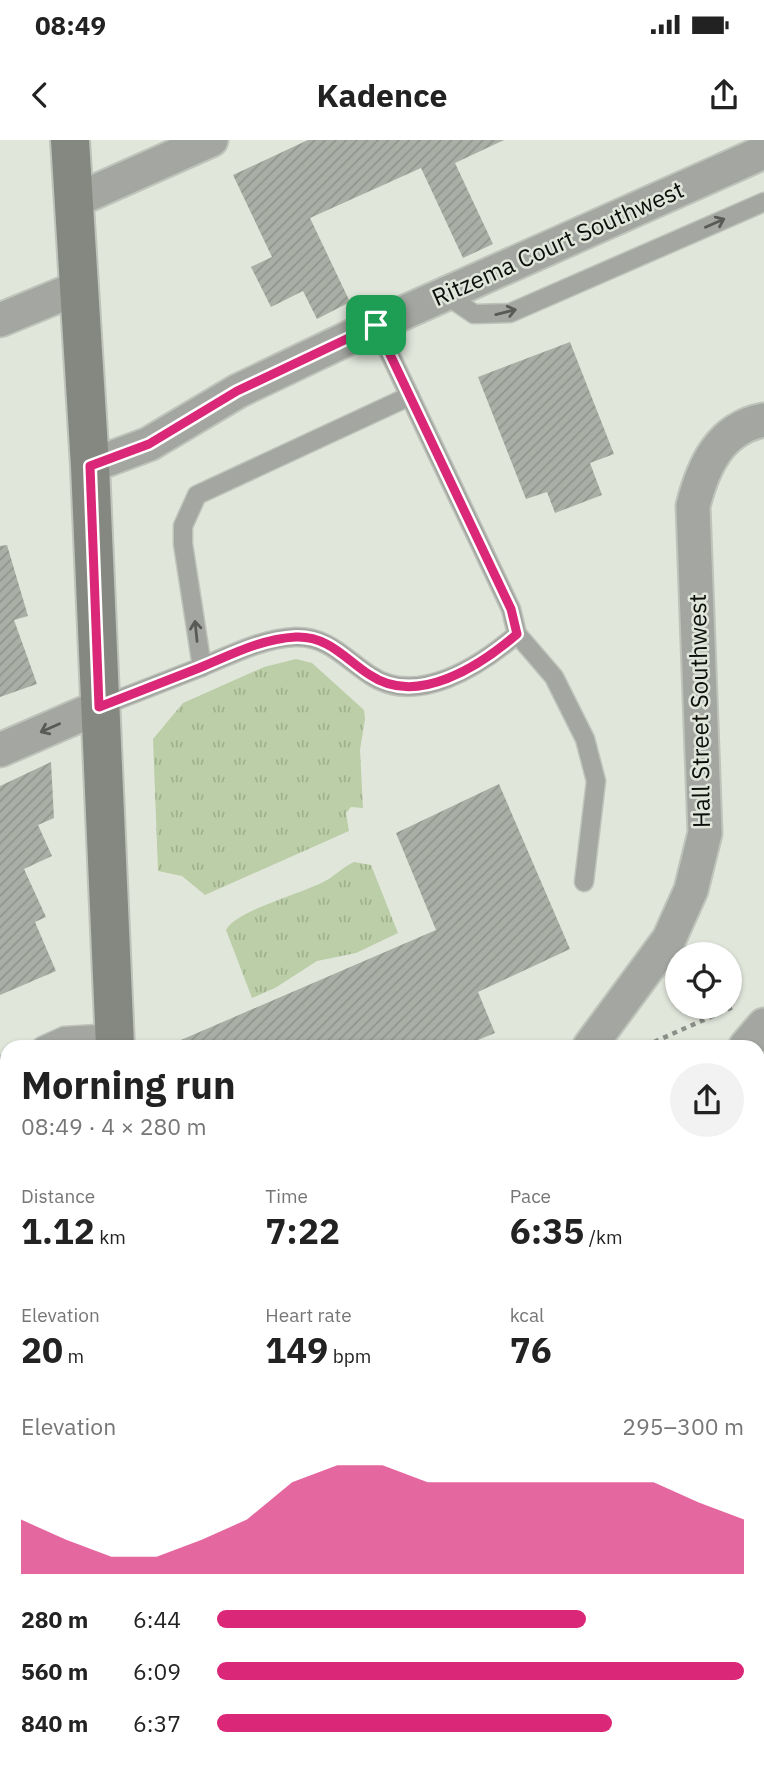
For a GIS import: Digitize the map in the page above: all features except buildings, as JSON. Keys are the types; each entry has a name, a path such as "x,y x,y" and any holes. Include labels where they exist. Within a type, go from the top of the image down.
{"main road":[{"path":"70,140 90,466 115,1040"}],"street":[{"path":"75,201 211,140"},
{"name":"Ritzema Court Southwest","path":"90,466 149,444 237,391 376,325 764,152"},
{"path":"0,320 80,287"},
{"name":"Hall Street Southwest","path":"594,1040 669,939 691,890 705,833 693,506 701,475 720,443 749,423 764,420"},
{"path":"0,750 99,707"},
{"path":"747,1040 753,1014"}],"lane":[{"path":"445,294 474,314 510,313 764,202"},
{"path":"376,325 511,609 517,634 554,677 587,750 596,781 584,882"},
{"path":"202,667 183,544 183,526 197,495 410,396"},
{"path":"99,707 262,641 298,637 331,644 379,681 390,687 410,689 455,675 491,657 517,634"},
{"path":"55,1040 64,1036 115,1040"}],"path":[{"path":"665,1040 753,1014"}],"green space":[{"path":"296,659 312,663 364,710 360,750 363,808 351,807 346,813 349,831 205,895 182,876 158,871 153,739 183,703 264,667"},
{"path":"354,862 371,865 398,933 356,953 317,961 275,988 252,998 226,930 243,916 317,885"}],"route":[{"path":"376,325 511,609 517,634 491,657 455,675 410,689 390,687 369,675 331,644 298,637 262,641 99,707 90,466 149,444 237,391 376,325"}]}
